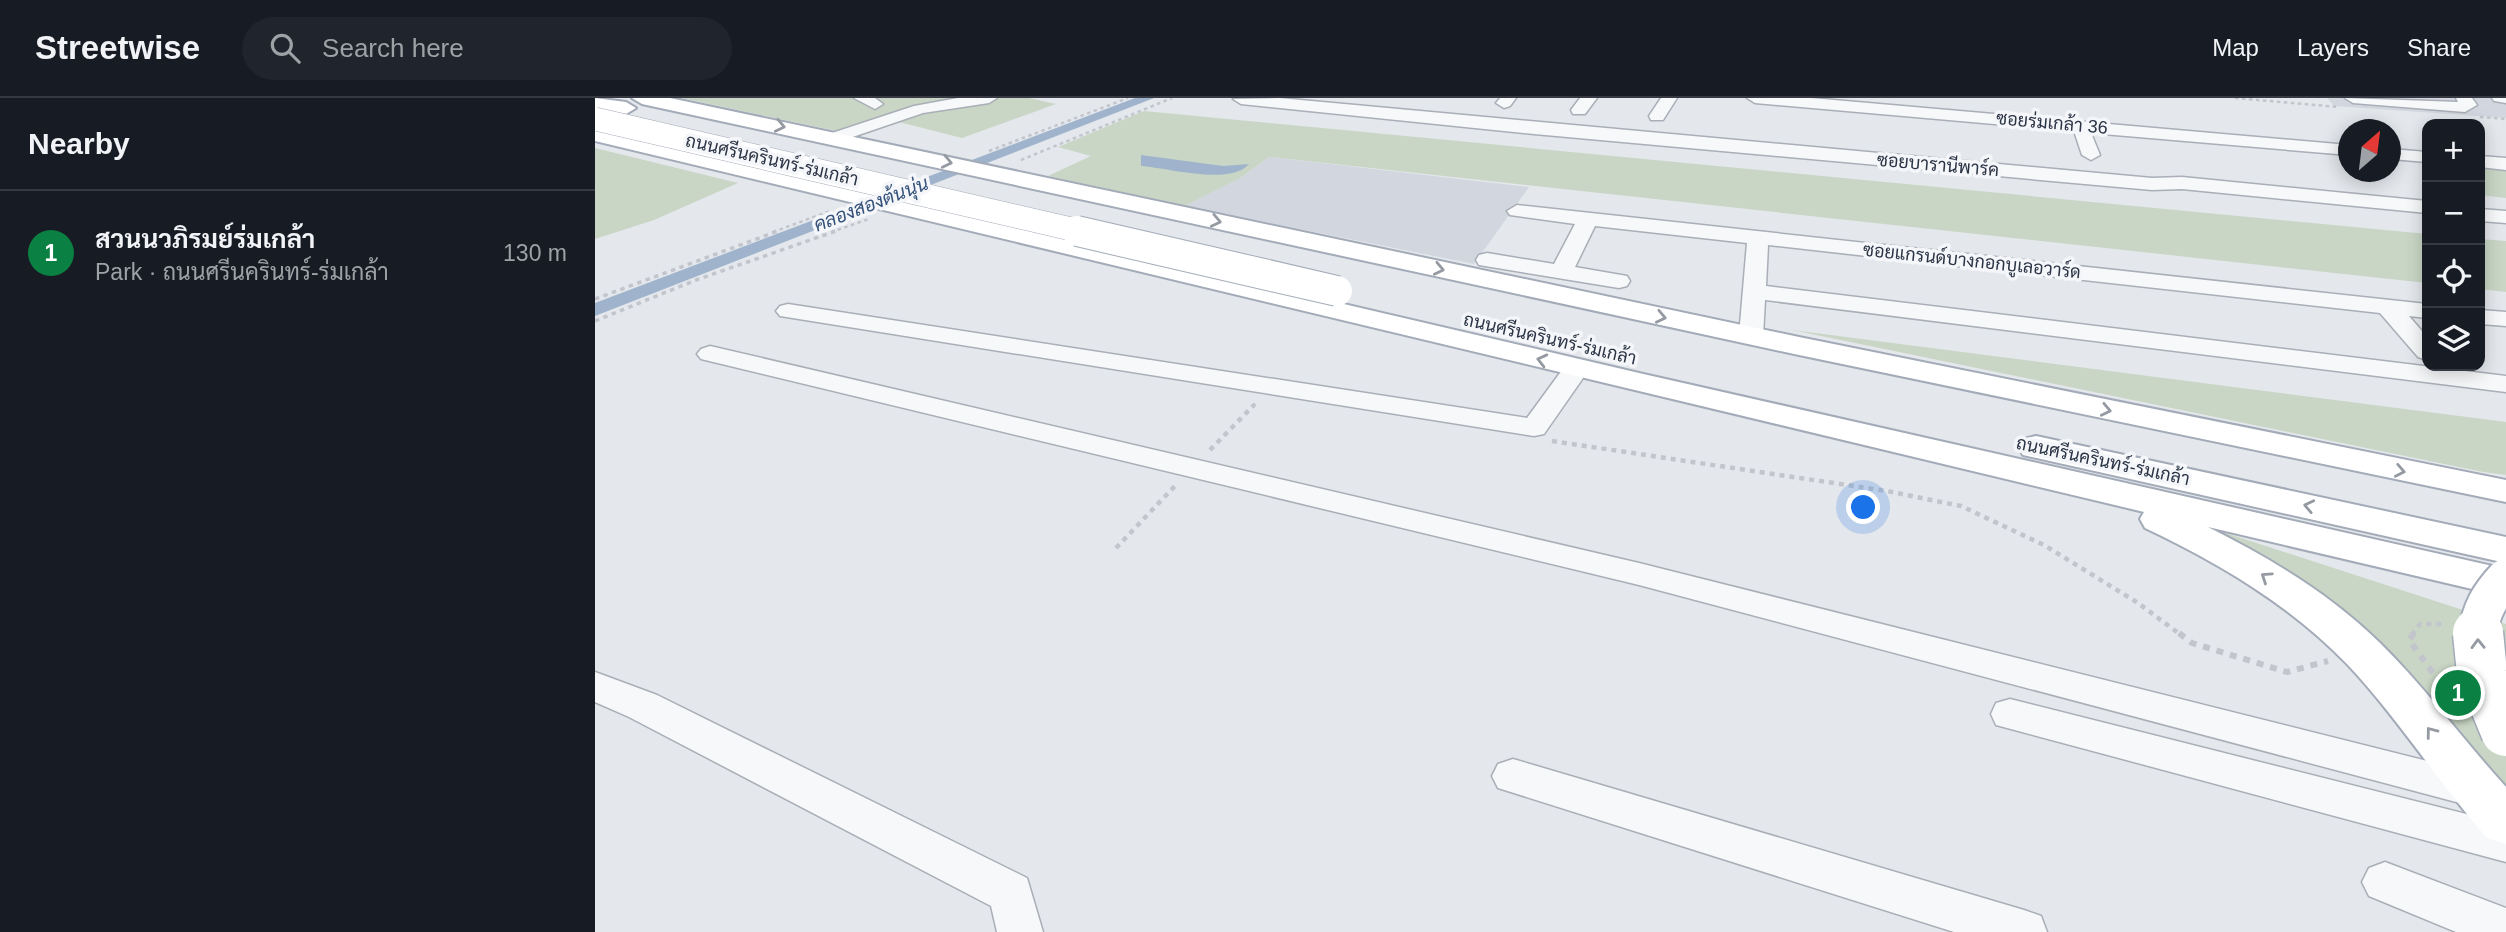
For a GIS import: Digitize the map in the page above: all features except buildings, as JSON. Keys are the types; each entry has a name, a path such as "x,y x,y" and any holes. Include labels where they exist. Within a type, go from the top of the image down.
{"main road":[{"name":"ถนนศรีนครินทร์-ร่มเกล้า","path":"595,102 634,103 842,139 1799,346"},
{"name":"ถนนศรีนครินทร์-ร่มเกล้า","path":"634,103 1348,282 2020,443 2373,508 2506,524"},
{"name":"ถนนศรีนครินทร์-ร่มเกล้า","path":"595,119 1348,282 2113,437 2373,508 2506,550"},
{"name":"ถนนศรีนครินทร์-ร่มเกล้า","path":"595,135 1895,443"},
{"path":"758,173 796,170 839,159 857,147 842,139"},
{"path":"1027,236 1017,226 1019,219 1038,207 1063,198 1101,196"},
{"path":"1799,346 2113,437"},
{"path":"1799,346 2506,491"},
{"path":"1639,383 2020,443"},
{"path":"1895,443 2506,581"},
{"path":"1895,443 2066,486 2182,529 2263,575 2362,652 2417,713 2475,790 2506,822"},
{"path":"2096,488 2506,611"},
{"path":"2506,581 2486,600 2479,619 2477,644 2481,677 2506,731"}],"street":[{"path":"842,139 920,109 989,98"},
{"path":"1657,117 1669,98"},
{"path":"1745,116 1755,98"},
{"name":"ซอยร่มเกล้า 36","path":"1755,98 1830,111 1910,111 2338,149"},
{"path":"2353,98 2465,107 2469,105 2464,98"},
{"path":"2500,98 2506,99"},
{"name":"ซอยบารานีพาร์ค","path":"1241,99 1463,120 1548,131 1724,144 2152,184 2182,183 2422,207"},
{"path":"873,100 882,122"},
{"path":"1910,111 1911,130"},
{"path":"1997,118 2001,137"},
{"path":"2080,125 2091,155"},
{"path":"2173,133 2187,155"},
{"path":"2275,143 2292,164"},
{"path":"2401,155 2422,157"},
{"path":"2485,162 2506,164"},
{"path":"2401,171 2407,178"},
{"name":"ซอยบารานีพาร์ค","path":"2152,184 2189,193 2422,214"},
{"name":"ซอยแกรนด์บางกอกบูเลอวาร์ด","path":"1517,211 2422,310"},
{"path":"2485,215 2506,217"},
{"path":"1563,270 1588,219"},
{"path":"1751,336 1758,237"},
{"path":"1487,260 1619,281"},
{"path":"1755,292 2444,372 2506,384"},
{"path":"2388,306 2422,346"},
{"path":"788,312 1534,428 1577,368"},
{"path":"2485,317 2506,319"},
{"path":"710,354 1639,574 2475,790"},
{"path":"595,686 643,706 1011,893 1020,932"},
{"path":"2010,714 2506,842"},
{"path":"1513,776 2024,932"},
{"path":"2385,882 2506,930"}],"path":[{"path":"1116,548 1261,397"},
{"path":"1547,440 1887,491 1961,506 2044,545 2139,603 2192,643 2287,672 2362,652"}],"shaded area":[{"path":"2327,98 2506,98 2506,118 2334,106"},
{"path":"1269,157 1529,187 1474,264 1185,206 1240,178"}],"green space":[{"path":"681,98 1029,98 1056,104 962,138 895,121 856,135"},
{"path":"1144,111 2422,234 2422,282 1269,157 1240,178 1185,206 1048,176 1091,156 1058,147"},
{"path":"595,148 738,183 654,220 595,239"},
{"path":"2485,167 2506,169 2506,198 2485,196"},
{"path":"2485,239 2506,241 2506,292 2485,290"},
{"path":"1792,330 2506,422 2506,475 2483,472"},
{"path":"2201,525 2506,624 2506,801"}],"water":[{"path":"1141,155 1223,166 1249,164 1228,174 1198,174 1141,166"}],"waterway":[{"name":"คลองสองต้นนุ่น","path":"595,310 1147,98"}],"place":[{"name":"สวนนวภิรมย์ร่มเกล้า","path":"2458,693"}]}
